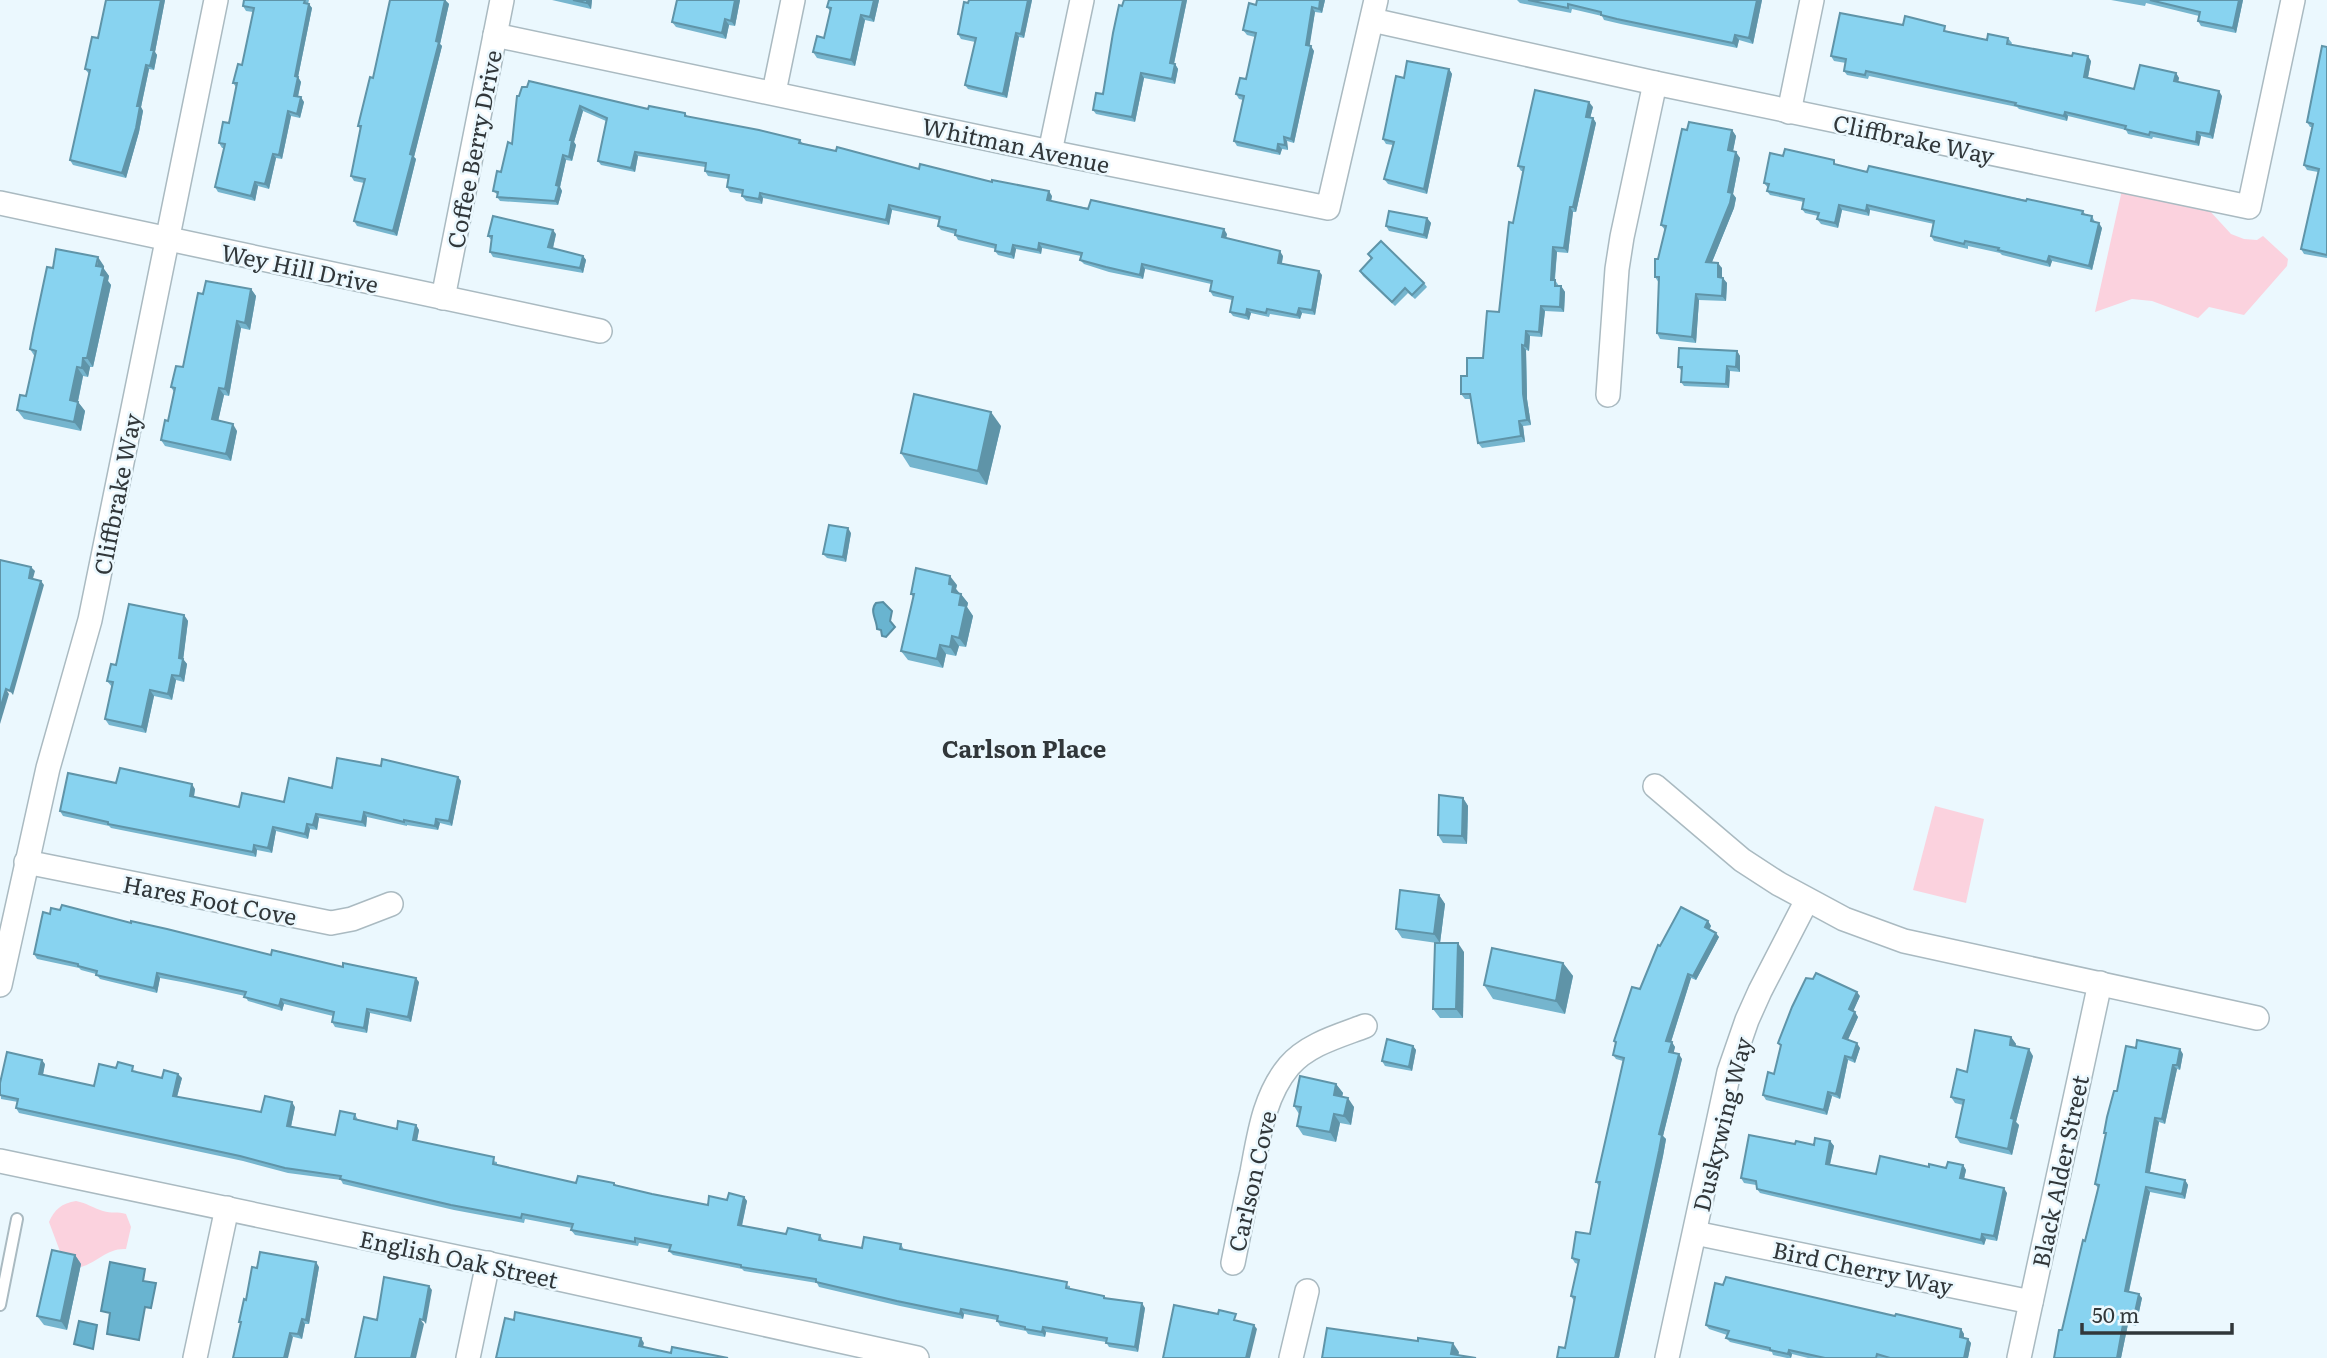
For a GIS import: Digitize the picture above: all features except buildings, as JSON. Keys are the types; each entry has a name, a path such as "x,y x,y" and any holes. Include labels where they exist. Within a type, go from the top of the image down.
{"street":[{"name":"Cliffbrake Way","path":"0,985 48,768 90,620 216,0"},
{"name":"Coffee Berry Drive","path":"443,298 502,0"},
{"path":"774,92 793,0"},
{"path":"1050,152 1083,0"},
{"path":"1789,112 1812,0"},
{"name":"Cliffbrake Way","path":"1374,10 1655,83 2249,207 2293,0"},
{"name":"Whitman Avenue","path":"495,35 1328,208 1374,10"},
{"path":"1608,394 1617,269 1655,83"},
{"name":"Wey Hill Drive","path":"0,203 600,331"},
{"path":"1655,786 1742,860 1844,919 1904,941 2258,1018"},
{"name":"Hares Foot Cove","path":"26,862 331,923 352,919 391,904"},
{"name":"Duskywing Way","path":"1667,1358 1729,1072 1756,1001 1807,900"},
{"name":"Black Alder Street","path":"2019,1358 2100,983"},
{"name":"Carlson Cove","path":"1233,1263 1261,1126 1271,1094 1290,1065 1308,1051 1327,1040 1365,1026"},
{"name":"English Oak Street","path":"0,1161 918,1358"},
{"path":"195,1358 227,1208"},
{"name":"Bird Cherry Way","path":"1695,1233 2031,1302"},
{"path":"468,1358 488,1264"},
{"path":"1292,1358 1307,1291"}],"lane":[{"path":"0,1305 18,1219"}],"shaded area":[{"path":"2122,190 2208,209 2231,234 2257,240 2263,236 2288,259 2287,266 2244,315 2209,307 2198,318 2152,301 2132,299 2095,312"},
{"path":"1935,806 1984,819 1966,903 1913,890"},
{"path":"76,1201 106,1212 126,1214 131,1227 126,1249 108,1253 81,1267 61,1254 49,1222 59,1208"}],"water":[{"path":"883,602 892,611 890,621 895,627 886,637 877,629 873,612 876,603"},
{"path":"110,1262 145,1269 143,1281 156,1283 151,1308 145,1307 139,1340 107,1334 110,1313 101,1311"},
{"path":"79,1321 97,1325 93,1349 74,1344"}],"district":[{"name":"Carlson Place","path":"1024,747"}]}
